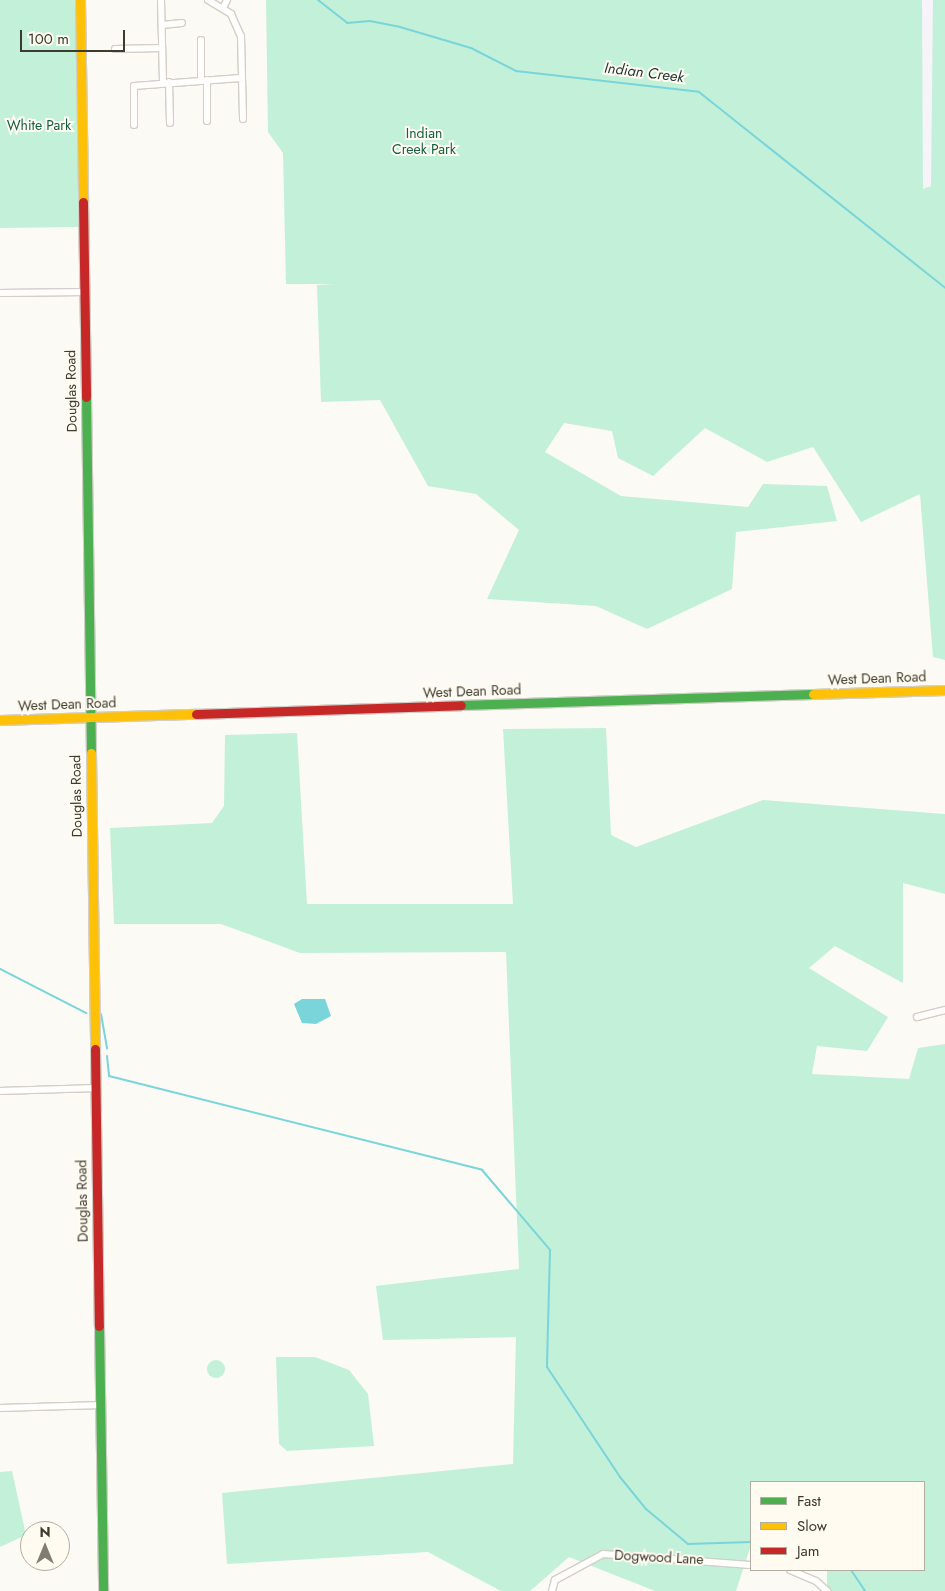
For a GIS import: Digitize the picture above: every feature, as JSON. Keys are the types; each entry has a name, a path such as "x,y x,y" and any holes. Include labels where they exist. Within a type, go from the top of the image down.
{"street":[{"name":"Douglas Road","path":"80,0 94,1088 103,1591"},
{"path":"161,0 162,48 170,123"},
{"path":"208,0 231,14 240,36 243,119"},
{"path":"223,8 227,0"},
{"path":"162,25 182,23"},
{"path":"201,40 208,121"},
{"path":"116,49 162,48"},
{"path":"134,125 134,86 241,78"},
{"path":"0,293 83,292"},
{"name":"West Dean Road","path":"0,720 945,690"},
{"path":"916,1017 945,1010"},
{"path":"0,1091 94,1088"},
{"path":"0,1408 99,1404"},
{"name":"Dogwood Lane","path":"552,1591 555,1580 603,1554 750,1565"},
{"path":"792,1571 816,1581 827,1591"}],"shaded area":[{"path":"922,0 945,0 923,359"}],"green space":[{"name":"White Park","path":"0,0 77,0 79,227 0,228"},
{"name":"Indian Creek Park","path":"266,0 922,0 923,189 931,186 933,0 945,0 945,660 933,657 920,494 861,522 813,447 767,462 705,428 653,476 618,458 612,431 564,423 545,452 621,496 748,507 763,484 827,486 837,521 736,532 732,589 647,629 596,606 487,599 519,530 476,494 428,486 380,400 321,402 317,285 334,284 286,284 283,153 268,132"},
{"path":"606,728 611,835 636,847 763,800 945,814 945,894 903,883 903,983 835,946 809,968 888,1017 867,1051 817,1046 812,1074 909,1079 918,1048 945,1044 945,1591 827,1591 827,1571 925,1571 925,1481 750,1481 750,1548 736,1591 655,1591 569,1557 530,1591 501,1591 428,1552 227,1564 222,1493 513,1464 516,1337 383,1340 376,1286 519,1269 506,952 300,953 221,924 114,924 110,828 212,823 224,806 225,735 297,733 307,904 513,904 503,729"},
{"path":"276,1357 315,1357 349,1370 368,1394 374,1446 287,1451 279,1444"},
{"path":"216,1360 222,1363 225,1369 222,1375 216,1378 210,1375 207,1369 210,1363"},
{"path":"12,1471 23,1521 20,1521 20,1538 0,1547 0,1472"}],"water":[{"path":"302,999 325,999 331,1016 316,1024 302,1023 294,1004"}],"waterway":[{"name":"Indian Creek","path":"318,0 347,23 370,21 400,27 471,48 516,71 699,92 945,288"},
{"path":"0,969 86,1013"},
{"path":"101,1014 107,1048"},
{"path":"107,1056 109,1076 482,1170 550,1250 547,1367 620,1477 646,1509 688,1544 750,1542"},
{"path":"852,1571 865,1591"}],"traffic: fast":[{"path":"86,397 91,753"},
{"path":"461,705 813,694"},
{"path":"99,1326 103,1591"}],"traffic: slow":[{"path":"80,0 83,202"},
{"path":"813,694 945,690"},
{"path":"0,720 196,714"},
{"path":"91,753 95,1049"}],"traffic: jam":[{"path":"83,202 86,397"},
{"path":"196,714 461,705"},
{"path":"95,1049 99,1326"}]}
